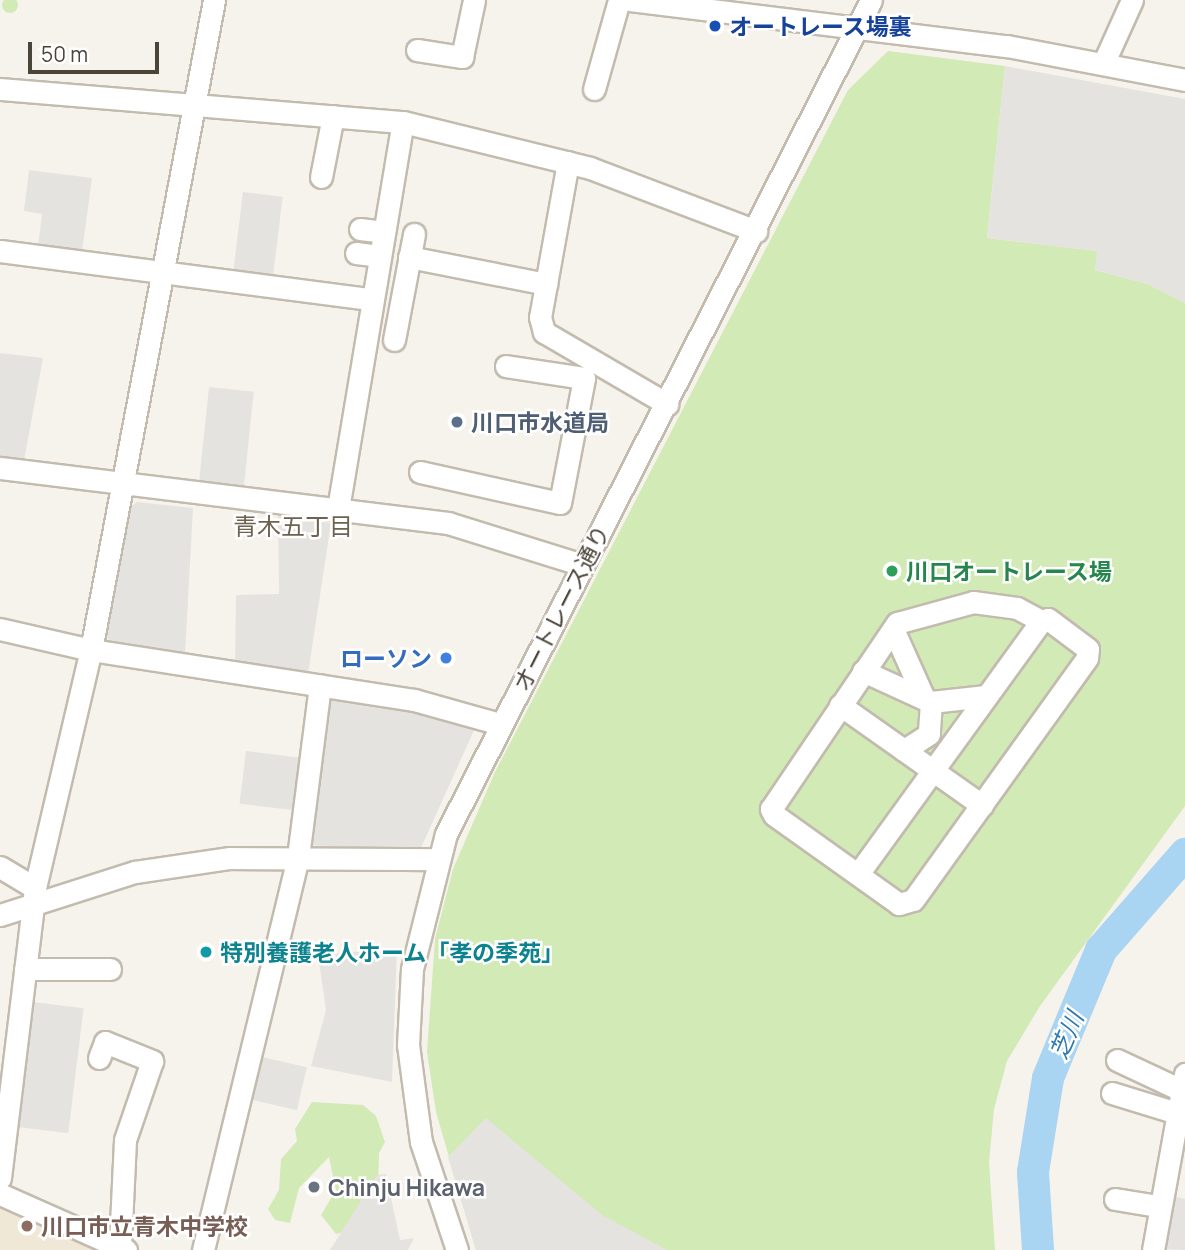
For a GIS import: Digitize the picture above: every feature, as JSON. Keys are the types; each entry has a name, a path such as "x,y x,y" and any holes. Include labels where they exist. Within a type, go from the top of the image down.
{"street":[{"path":"0,1178 34,896 92,650 214,0"},
{"path":"416,50 462,57 474,0"},
{"path":"594,89 619,0"},
{"path":"630,0 665,2 1104,62 1185,80"},
{"name":"オートレース通り","path":"450,1244 421,1142 408,1045 412,968 438,859 500,724 756,231 871,0"},
{"path":"1104,62 1132,0"},
{"path":"0,89 404,121 568,162 756,231"},
{"path":"321,177 333,116"},
{"path":"338,509 404,121"},
{"path":"568,162 546,284 544,332 589,371 667,404"},
{"path":"360,229 384,232"},
{"path":"394,340 414,234"},
{"path":"0,251 372,299"},
{"path":"356,253 379,256"},
{"path":"409,257 546,284"},
{"path":"506,366 589,371"},
{"path":"420,472 560,503 589,371"},
{"path":"0,468 122,487 338,509 470,527 583,565"},
{"path":"973,602 1017,608 1041,621 1048,620 1088,649 1087,658 982,805 906,904 858,874 771,809 893,629 973,602"},
{"path":"858,874 1041,621"},
{"path":"0,629 92,650 414,700 500,724"},
{"path":"893,629 927,699 929,734 904,750"},
{"path":"863,671 927,699 986,696"},
{"path":"203,1250 298,857 320,685"},
{"path":"840,705 982,805"},
{"path":"0,915 34,896 135,872 230,858 438,859"},
{"path":"0,867 34,896"},
{"path":"25,970 110,969"},
{"path":"0,1194 123,1248 125,1140 152,1060 105,1042 99,1058"},
{"path":"1117,1060 1183,1082 1158,1206 1153,1250"},
{"path":"1112,1093 1177,1113"},
{"path":"1115,1199 1158,1206"}],"shaded area":[{"path":"1005,66 1185,99 1185,303 1148,284 1095,270 1097,251 987,238"},
{"path":"29,170 92,178 82,252 38,247 42,214 24,211"},
{"path":"243,192 283,197 273,277 233,272"},
{"path":"0,353 43,358 23,466 0,459"},
{"path":"209,387 254,392 244,487 199,482"},
{"path":"137,502 193,508 185,654 111,642 105,635 131,506"},
{"path":"278,516 331,523 308,674 235,661 236,595 279,594"},
{"path":"331,694 476,726 420,850 306,845 325,699"},
{"path":"246,751 301,758 294,810 240,804"},
{"path":"397,948 392,1082 311,1066 326,1010 318,955"},
{"path":"33,1002 84,1008 68,1133 18,1127"},
{"path":"262,1057 307,1067 297,1110 252,1100"},
{"path":"486,1118 602,1215 667,1250 476,1250 448,1157"},
{"path":"386,1174 400,1240 414,1238 408,1250 330,1250 377,1175"},
{"path":"1168,1195 1185,1199 1185,1250 1162,1249"},
{"name":"川口市立青木中学校","path":"0,1203 109,1250 0,1250"}],"green space":[{"path":"10,-3 16,-1 16,11 10,13 4,11 2,5 4,-1"},
{"name":"川口オートレース場","path":"888,51 1005,66 987,238 1098,251 1095,270 1148,284 1185,303 1185,806 1040,1006 1007,1061 994,1109 989,1162 995,1250 476,1250 436,1112 427,1052 435,939 453,869 495,772 848,90"},
{"path":"312,1102 363,1105 376,1116 385,1142 379,1153 378,1192 347,1231 336,1234 321,1215 336,1190 329,1157 299,1188 290,1223 275,1220 268,1209 279,1190 281,1159 297,1141 295,1129"}],"waterway":[{"name":"芝川","path":"1038,1250 1033,1172 1048,1078 1101,950 1185,854"}],"place":[{"name":"オートレース場裏","path":"715,26"},
{"name":"川口市水道局","path":"457,422"},
{"name":"川口オートレース場","path":"892,571"},
{"name":"ローソン","path":"446,658"},
{"name":"特別養護老人ホーム「孝の季苑」","path":"206,952"},
{"name":"Chinju Hikawa","path":"314,1187"},
{"name":"川口市立青木中学校","path":"27,1226"}],"district":[{"name":"青木五丁目","path":"293,526"}]}
